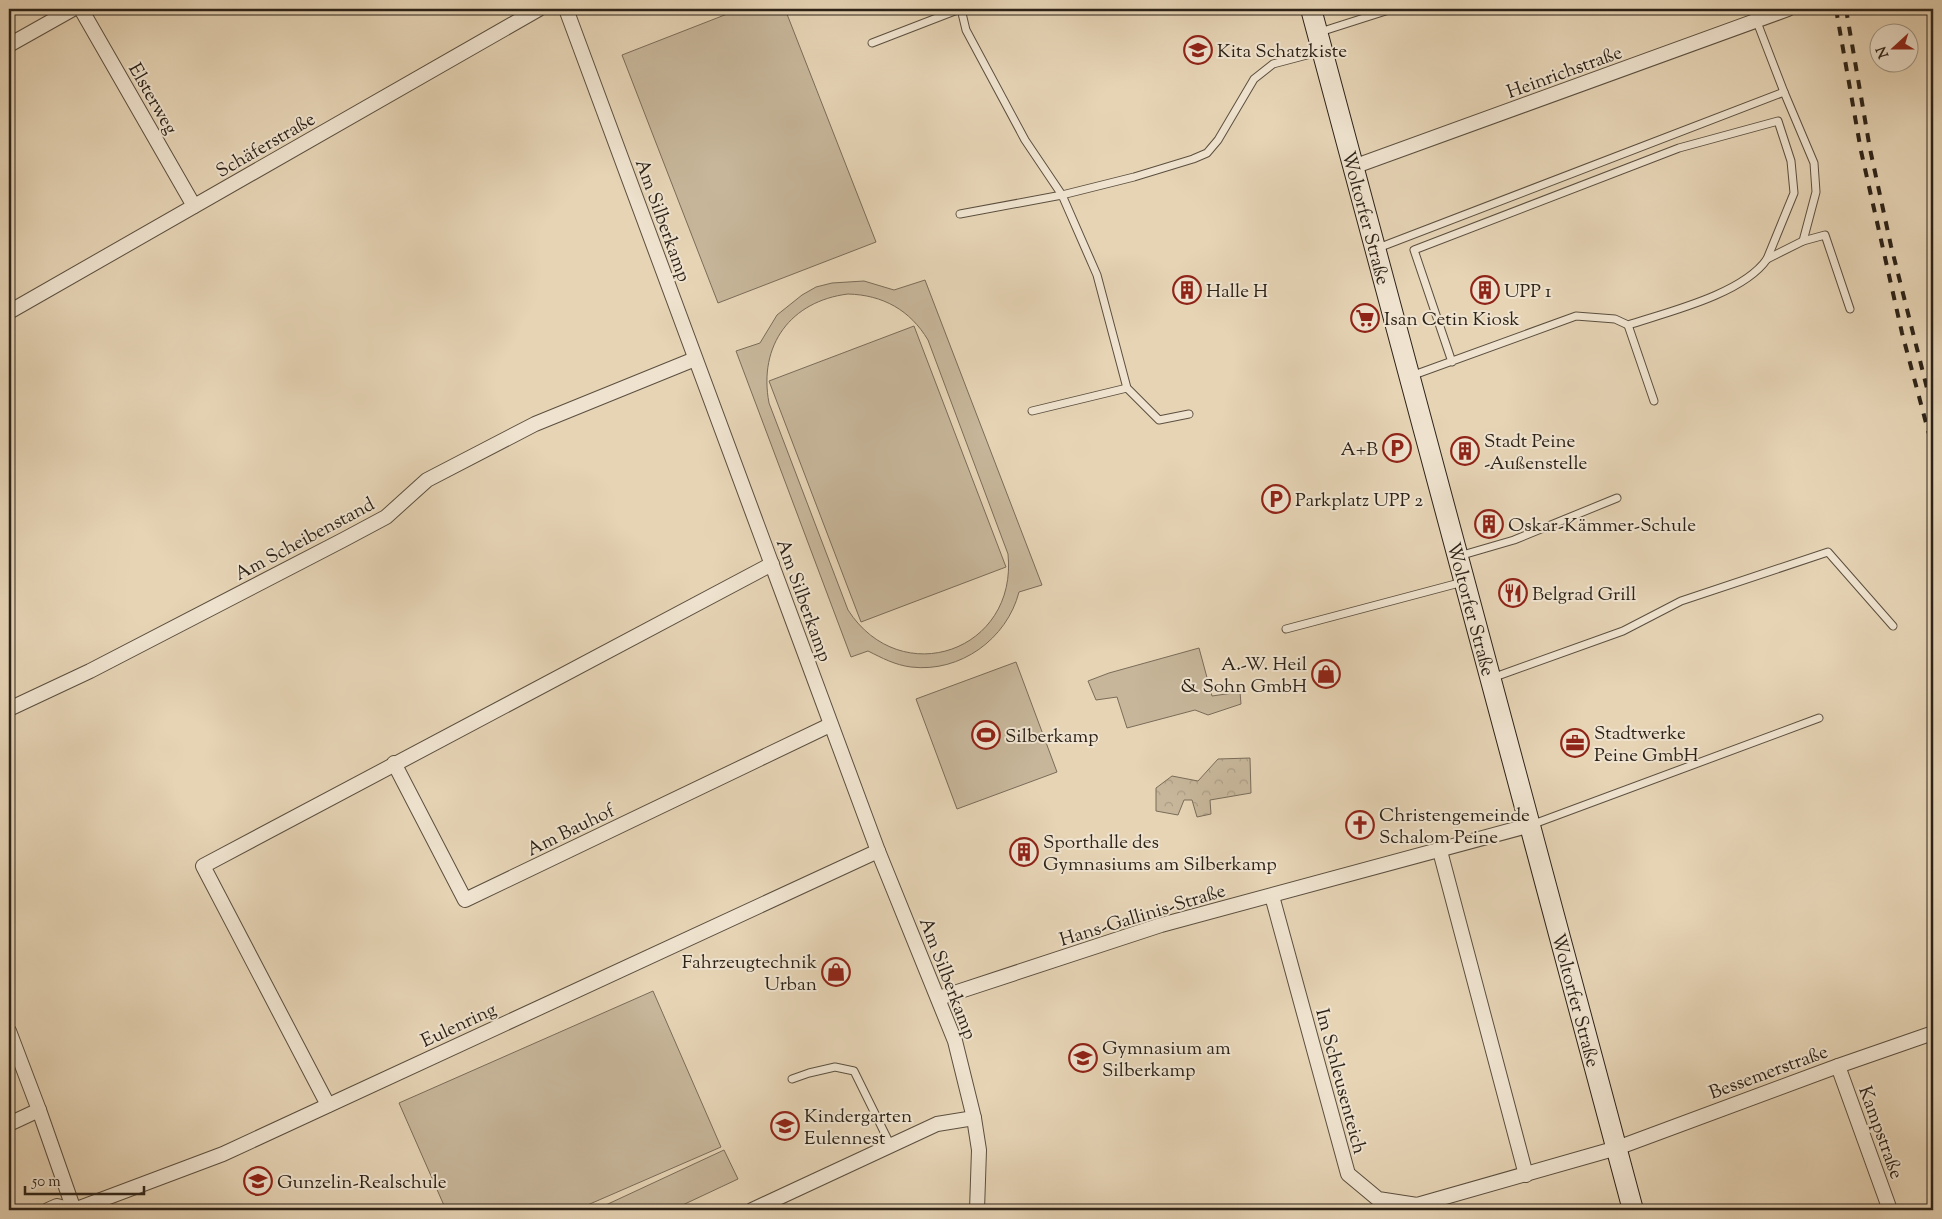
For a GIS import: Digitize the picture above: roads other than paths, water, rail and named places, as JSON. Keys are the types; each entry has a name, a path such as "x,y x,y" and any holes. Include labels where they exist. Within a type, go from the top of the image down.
{"street":[{"path":"9,45 73,9"},
{"name":"Elsterweg","path":"81,9 194,206"},
{"name":"Schäferstraße","path":"9,312 539,9"},
{"name":"Am Silberkamp","path":"566,9 830,725 878,851 955,1041 974,1118 979,1150 977,1210"},
{"name":"Woltorfer Straße","path":"1311,9 1352,167 1376,248 1492,678 1633,1210"},
{"name":"Heinrichstraße","path":"1352,167 1757,22 1788,9"},
{"name":"Am Scheibenstand","path":"9,709 90,672 343,540 386,516 427,480 535,424 696,359"},
{"path":"328,1105 203,866 772,564"},
{"name":"Am Bauhof","path":"394,764 465,900 830,725"},
{"name":"Hans-Gallinis-Straße","path":"939,998 1161,925 1531,826"},
{"name":"Eulenring","path":"48,1210 57,1206 74,1210 223,1154 878,851"},
{"path":"1440,851 1526,1175"},
{"name":"Im Schleusenteich","path":"1272,896 1348,1174 1378,1199 1417,1205 1617,1148"},
{"path":"9,1031 74,1210"},
{"name":"Bessemerstraße","path":"1617,1148 1933,1033"},
{"name":"Kampstraße","path":"1838,1066 1890,1210"},
{"path":"9,1124 39,1110"},
{"path":"752,1210 936,1124 974,1118"}],"lane":[{"path":"872,43 961,9 966,30 1024,140 1062,195 1097,275 1127,388 1159,420 1189,414"},
{"path":"960,214 1062,195 1134,178 1207,153 1218,140 1254,78 1273,64 1392,9"},
{"path":"1757,22 1814,163 1816,192 1803,242"},
{"path":"1376,248 1784,92"},
{"path":"1410,376 1452,362 1576,316 1615,319 1628,325 1725,292 1760,269 1767,260 1794,193 1791,161 1778,122 1679,148 1414,250 1452,362"},
{"path":"1767,260 1803,242 1825,235 1850,309"},
{"path":"1628,325 1654,401"},
{"path":"1032,411 1127,388"},
{"path":"1459,556 1514,540 1617,498"},
{"path":"1492,678 1623,631 1681,601 1828,552 1894,626"},
{"path":"1286,628 1466,582"},
{"path":"1531,826 1819,718"},
{"path":"792,1079 809,1073 835,1068 854,1071 891,1146"}],"railway":[{"path":"1836,9 1861,151 1902,333 1933,449"},
{"path":"1846,9 1870,149 1891,246 1933,412"}],"place":[{"name":"Kita Schatzkiste","path":"1198,50"},
{"name":"Halle H","path":"1187,290"},
{"name":"UPP 1","path":"1485,290"},
{"name":"Isan Cetin Kiosk","path":"1365,318"},
{"name":"A+B","path":"1397,448"},
{"name":"Stadt Peine -Außenstelle","path":"1465,451"},
{"name":"Parkplatz UPP 2","path":"1276,499"},
{"name":"Oskar-Kämmer-Schule","path":"1489,524"},
{"name":"Belgrad Grill","path":"1513,593"},
{"name":"A.-W. Heil & Sohn GmbH","path":"1326,674"},
{"name":"Silberkamp","path":"986,735"},
{"name":"Stadtwerke Peine GmbH","path":"1575,743"},
{"name":"Christengemeinde Schalom Peine","path":"1360,825"},
{"name":"Sporthalle des Gymnasiums am Silberkamp","path":"1024,852"},
{"name":"Fahrzeugtechnik Urban","path":"836,972"},
{"name":"Gymnasium am Silberkamp","path":"1083,1058"},
{"name":"Kindergarten Eulennest","path":"785,1126"},
{"name":"Gunzelin-Realschule","path":"258,1181"}]}
